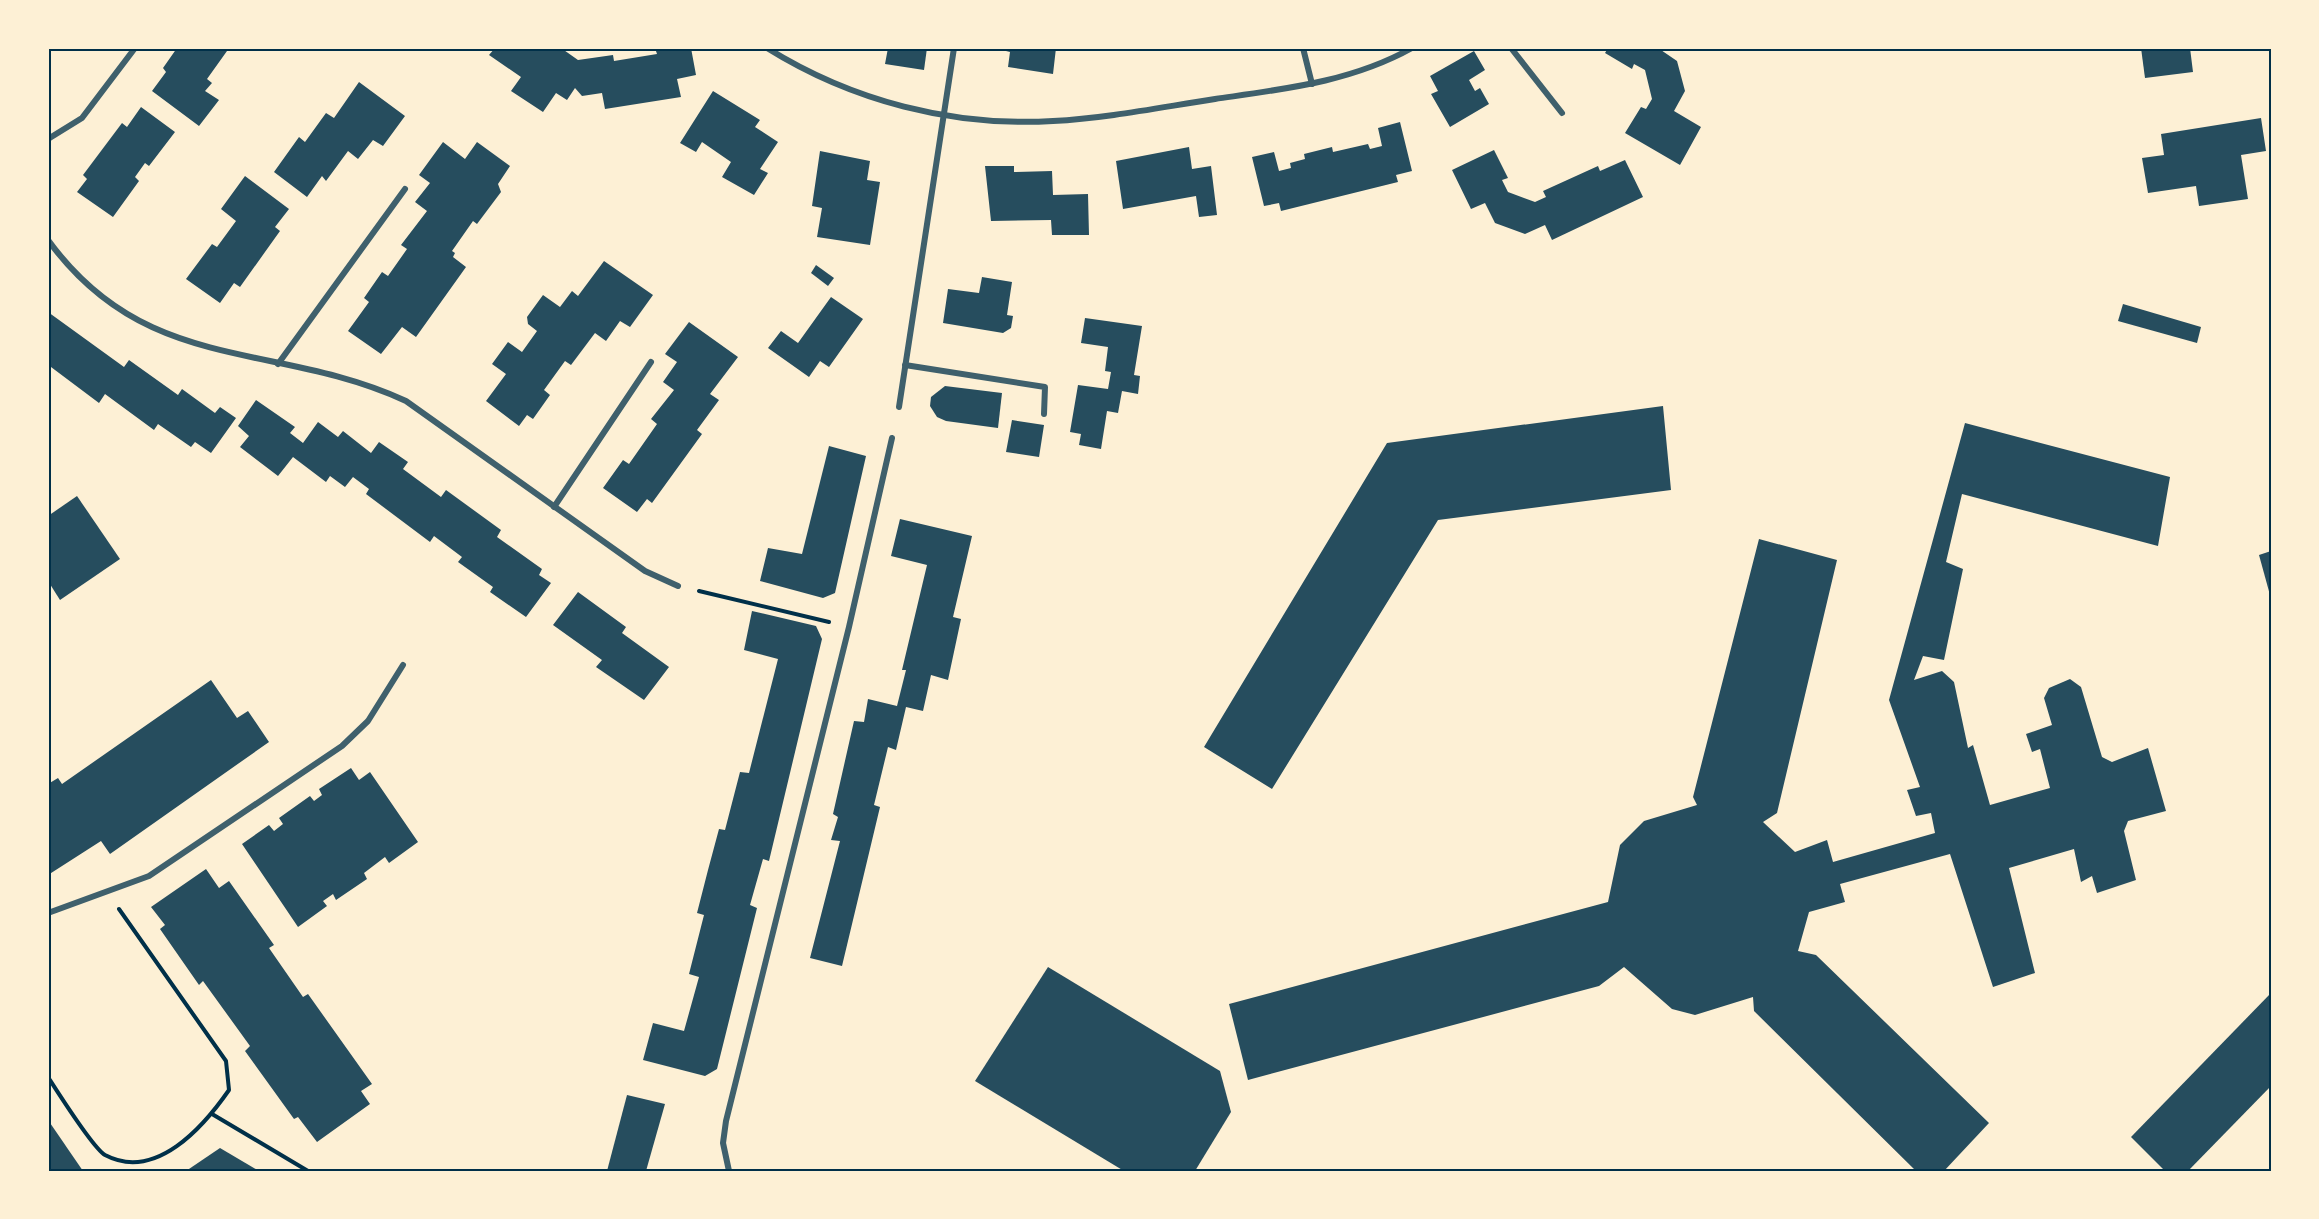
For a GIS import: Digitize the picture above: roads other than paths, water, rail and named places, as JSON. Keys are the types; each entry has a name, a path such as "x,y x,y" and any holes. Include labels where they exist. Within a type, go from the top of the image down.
{"street":[{"path":"48,139 82,118 135,48"},
{"path":"767,48 810,74 845,89 907,108 943,116 999,121 1054,121 1116,114 1312,84 1356,74 1412,48"},
{"path":"899,407 954,48"},
{"path":"1303,48 1312,84"},
{"path":"1510,48 1562,113"},
{"path":"278,364 405,189"},
{"path":"48,240 78,278 121,311 148,326 194,345 361,383 406,401 645,571 678,586"},
{"path":"554,507 651,362"},
{"path":"905,365 1045,387 1044,414"},
{"path":"729,1171 723,1143 726,1121 849,627 892,438"},
{"path":"48,913 108,893 148,876 355,736 368,721 403,664"}]}
